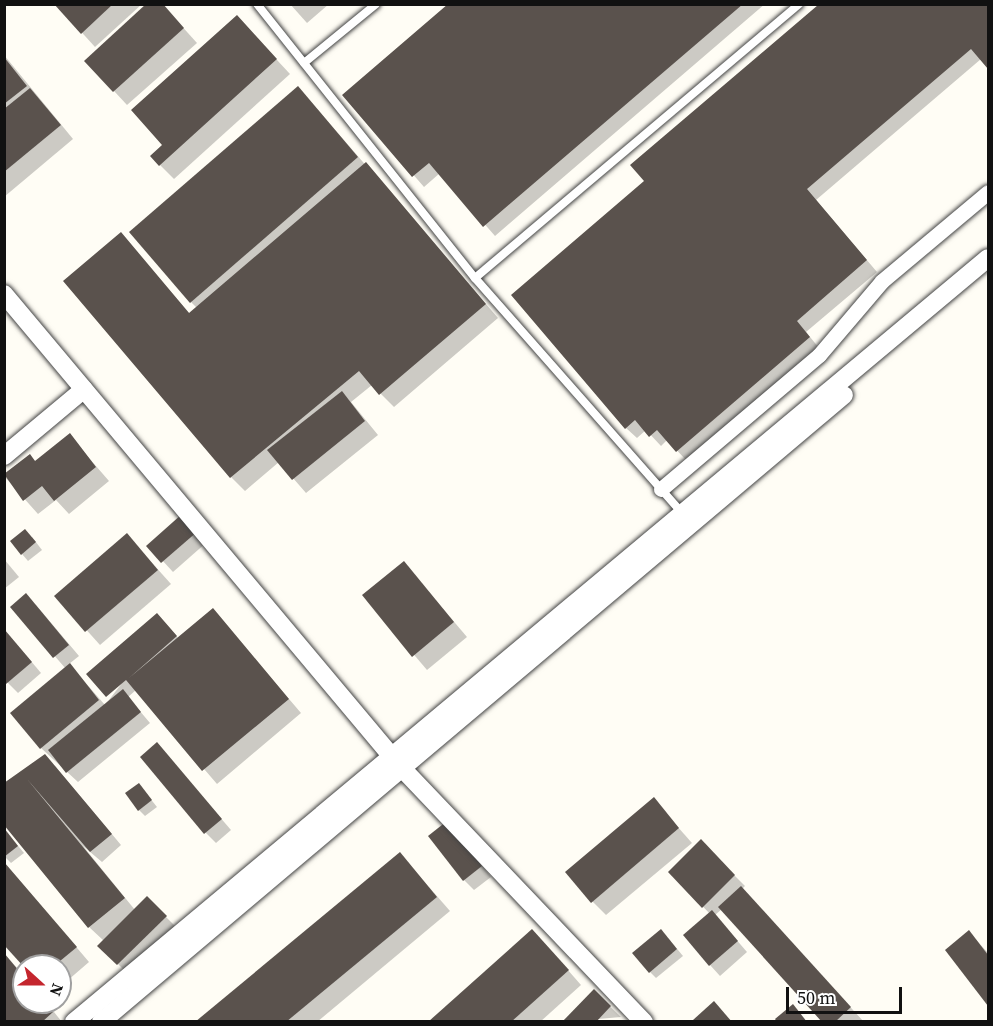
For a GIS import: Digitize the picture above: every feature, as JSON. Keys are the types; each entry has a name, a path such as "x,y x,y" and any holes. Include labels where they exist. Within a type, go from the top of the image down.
{"street":[{"path":"661,489 819,354 882,281 988,192"},
{"path":"688,518 988,258"},
{"path":"74,1022 988,271"},
{"path":"4,294 394,760 644,1022"},
{"path":"4,456 84,389"},
{"path":"101,1022 394,760"}],"lane":[{"path":"257,4 475,278 688,518"},
{"path":"304,63 376,4"},
{"path":"475,278 799,4"}],"building":[{"path":"54,4 113,4 81,34"},
{"path":"146,4 163,4 184,28 113,92 84,61"},
{"path":"448,4 743,4 483,227 429,163 412,177 342,95"},
{"path":"818,5 988,5 988,69 971,49 807,189 867,260 797,321 810,337 676,452 657,430 649,437 635,420 625,429 511,295 644,181 630,165"},
{"path":"237,15 277,59 159,166 150,156 162,145 131,110"},
{"path":"4,57 27,86 4,104"},
{"path":"298,86 358,157 190,303 129,232"},
{"path":"30,88 61,125 4,172 4,109"},
{"path":"366,162 486,304 379,395 359,371 230,478 63,281 121,232 189,313"},
{"path":"342,391 365,421 292,480 267,450"},
{"path":"70,433 96,467 54,501 42,486 23,501 4,474 30,454 35,461"},
{"path":"182,514 198,531 161,563 146,546"},
{"path":"25,529 36,542 21,555 10,541"},
{"path":"127,533 158,570 85,632 54,596"},
{"path":"404,561 454,622 412,657 362,595"},
{"path":"26,593 69,645 53,658 10,607"},
{"path":"213,608 289,699 202,771 126,680 106,697 86,674 157,613 177,636 129,678"},
{"path":"4,629 32,662 6,684 4,682"},
{"path":"70,663 99,700 40,749 10,713"},
{"path":"123,689 141,712 66,773 48,750"},
{"path":"157,742 222,819 204,834 140,757"},
{"path":"45,754 112,834 90,852 27,779 125,898 88,928 4,825 4,783"},
{"path":"139,783 152,800 138,811 125,793"},
{"path":"654,797 679,828 591,903 565,872"},
{"path":"447,821 482,866 463,881 428,836"},
{"path":"4,828 18,846 4,857"},
{"path":"701,839 735,875 702,908 668,872"},
{"path":"400,852 437,897 286,1022 195,1022"},
{"path":"4,862 77,947 69,954 12,954 4,945"},
{"path":"741,886 851,1007 835,1022 822,1022 718,907"},
{"path":"147,896 167,916 117,965 97,946"},
{"path":"712,910 738,941 709,966 683,935"},
{"path":"532,929 569,970 511,1022 428,1022"},
{"path":"661,929 677,949 649,973 632,953"},
{"path":"969,930 988,955 988,1006 945,950"},
{"path":"4,953 12,963 12,1014 51,1014 42,1022 4,1022"},
{"path":"594,989 611,1006 596,1022 562,1022"},
{"path":"714,1001 732,1022 695,1022 693,1020"},
{"path":"793,1004 807,1022 777,1022 775,1019"}]}
